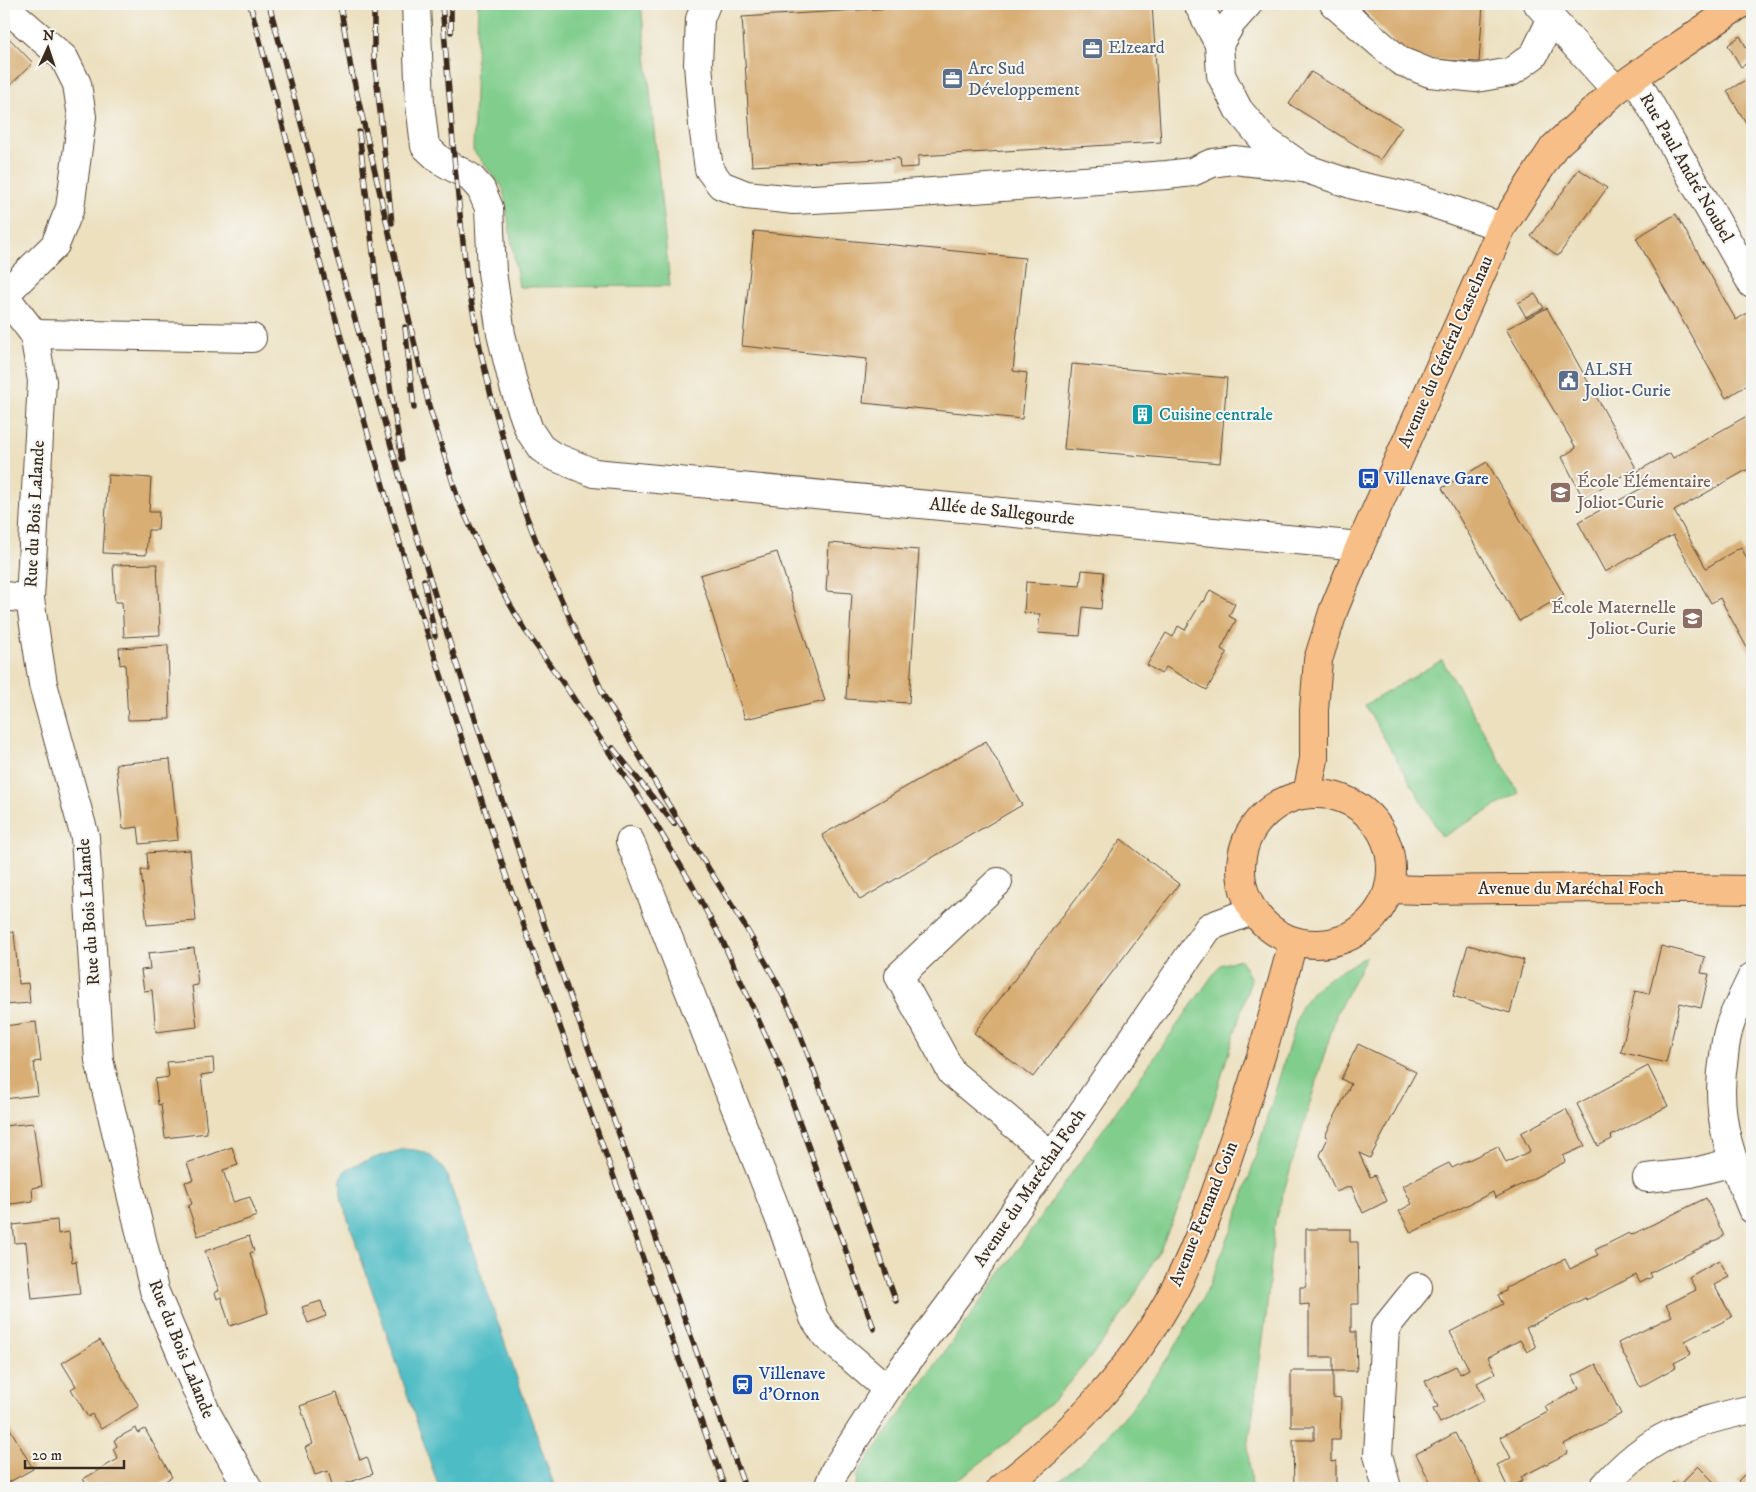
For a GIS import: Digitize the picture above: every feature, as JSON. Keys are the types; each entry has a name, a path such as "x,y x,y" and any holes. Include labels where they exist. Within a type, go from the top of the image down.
{"main road":[{"name":"Avenue du Général Castelnau","path":"1308,794 1314,759 1314,710 1318,660 1334,609 1360,546 1502,227 1554,147 1625,84 1660,58 1741,4"},
{"path":"1308,794 1332,795 1355,804 1374,820 1386,841 1392,865 1389,889 1380,911 1363,929 1342,941 1318,945 1293,942 1270,930 1252,911 1242,887 1240,862 1247,837 1262,816 1283,801 1308,794"},
{"name":"Avenue du Maréchal Foch","path":"1389,889 1615,888 1752,890"},
{"name":"Avenue Fernand Coin","path":"1001,1488 1046,1453 1107,1389 1132,1356 1173,1292 1194,1250 1217,1191 1247,1101 1293,942"}],"street":[{"name":"Allée de Sallegourde","path":"416,4 420,104 425,146 440,160 470,177 481,189 488,208 492,272 501,334 514,387 529,430 541,448 553,456 594,473 1360,546"},
{"path":"706,4 700,19 698,64 702,125 709,169 721,185 746,195 794,200 905,194 1167,175 1192,172 1212,163 1234,160 1304,168 1354,185 1420,199 1502,227"},
{"path":"1198,4 1219,44 1221,75 1238,109 1263,139 1304,168"},
{"path":"1219,44 1232,22 1248,4"},
{"path":"1334,4 1400,61 1430,73 1476,78 1511,72 1534,55 1544,12"},
{"path":"4,6 64,58 77,84 82,116 70,208 55,245 4,295"},
{"name":"Rue Paul André Noubel","path":"1544,12 1625,84 1752,284"},
{"name":"Rue du Bois Lalande","path":"4,295 34,334 42,381 30,599 43,684 85,837 99,1060 154,1290 207,1414 248,1488"},
{"path":"34,334 252,338"},
{"path":"4,596 30,599"},
{"path":"630,841 782,1225 814,1318 826,1336 887,1389"},
{"path":"998,882 899,976 952,1073 1052,1156"},
{"name":"Avenue du Maréchal Foch","path":"828,1488 835,1470 887,1389 968,1280 1209,927 1252,911"},
{"path":"1752,977 1730,1023 1722,1068 1722,1112 1725,1132 1733,1162 1752,1209"},
{"path":"1647,1178 1691,1173 1733,1162"},
{"path":"1387,1488 1378,1455 1386,1328 1418,1287"},
{"path":"1603,1488 1630,1460 1649,1445 1674,1431 1711,1418 1752,1409"}],"green space":[{"path":"478,4 641,4 670,286 519,287 503,188 473,150"},
{"path":"1442,660 1519,793 1442,837 1365,705"},
{"path":"1367,956 1337,1012 1275,1221 1266,1316 1248,1449 1251,1488 1050,1488 1090,1455 1130,1410 1174,1349 1207,1290 1238,1214 1301,1006 1315,989 1332,976"},
{"path":"1240,959 1251,979 1190,1180 1161,1248 1128,1307 1094,1353 1056,1398 1013,1438 944,1488 856,1488 857,1475 1220,965"}],"water":[{"path":"404,1149 424,1152 433,1158 446,1173 555,1488 439,1488 342,1202 340,1186 343,1174 349,1168"}],"building":[{"name":"Arc Sud Développement","path":"959,4 1152,4 1161,142 918,156 918,167 900,168 899,158 752,166 742,17"},
{"path":"1359,4 1483,4 1479,62 1408,58"},
{"path":"4,33 33,63 4,91"},
{"path":"1740,36 1752,57 1752,60 1741,67 1728,45"},
{"path":"1311,72 1402,127 1380,160 1289,104"},
{"path":"1752,76 1752,133 1727,91"},
{"path":"1579,169 1607,188 1558,256 1531,236"},
{"path":"1676,214 1736,320 1749,312 1752,318 1752,382 1726,398 1636,238"},
{"path":"754,231 1025,258 1013,371 1027,373 1022,419 863,403 867,359 742,346"},
{"path":"1535,294 1544,308 1526,317 1518,303"},
{"path":"1547,308 1636,468 1583,498 1562,457 1576,448 1506,329"},
{"name":"Cuisine centrale","path":"1072,364 1227,378 1220,463 1064,449"},
{"path":"1752,413 1752,467 1674,511 1706,568 1741,547 1752,569 1752,657 1720,598 1711,603 1673,535 1605,572 1578,522 1646,486 1638,471 1670,453 1673,458"},
{"path":"1487,462 1564,595 1519,621 1442,488"},
{"path":"108,475 151,478 149,512 159,512 158,530 148,530 146,555 103,553"},
{"path":"829,543 919,550 909,703 846,699 852,593 826,591"},
{"path":"777,552 825,701 745,719 700,575"},
{"path":"157,564 160,635 124,637 122,602 115,602 113,565"},
{"path":"1082,570 1104,572 1101,609 1083,607 1080,636 1038,633 1040,614 1024,613 1026,582 1080,586"},
{"path":"1210,590 1235,604 1229,616 1236,620 1221,649 1227,653 1207,690 1166,667 1161,674 1147,665 1166,633 1173,637 1178,626 1185,630"},
{"path":"168,645 170,719 128,720 125,664 120,665 119,648"},
{"path":"986,741 1022,805 860,900 822,835"},
{"path":"170,759 178,840 140,844 138,827 123,829 116,764"},
{"path":"1121,839 1179,884 1033,1077 974,1033"},
{"path":"190,850 196,921 147,925 141,870 148,870 147,853"},
{"path":"14,932 19,984 28,983 30,1003 4,1005 4,933"},
{"path":"1468,945 1524,960 1510,1013 1453,996"},
{"path":"1661,946 1705,957 1701,973 1709,974 1701,1008 1680,1003 1666,1063 1621,1052 1635,991 1649,994"},
{"path":"194,948 198,985 192,986 197,1027 156,1032 152,990 144,991 141,970 150,969 148,953"},
{"path":"36,1022 41,1061 34,1062 38,1095 4,1099 4,1026"},
{"path":"1358,1044 1416,1072 1370,1158 1359,1153 1370,1177 1375,1175 1387,1201 1363,1213 1351,1186 1336,1192 1320,1155 1328,1138 1325,1136 1351,1084 1341,1079"},
{"path":"213,1058 214,1073 201,1075 207,1133 165,1138 161,1104 158,1105 155,1079 169,1077 167,1062"},
{"path":"1648,1066 1668,1106 1611,1136 1612,1139 1598,1146 1577,1104"},
{"path":"1566,1109 1585,1146 1563,1156 1565,1162 1495,1198 1493,1192 1411,1233 1399,1211 1412,1204 1403,1186 1449,1163 1452,1168 1498,1146 1506,1163 1530,1151 1521,1133"},
{"path":"33,1123 42,1186 32,1188 33,1201 4,1205 4,1126"},
{"path":"232,1147 238,1165 223,1170 233,1202 250,1197 257,1216 198,1236 188,1206 192,1204 185,1182 193,1180 187,1163"},
{"path":"1706,1198 1724,1236 1650,1273 1652,1277 1640,1283 1636,1275 1526,1328 1536,1347 1527,1352 1520,1340 1488,1357 1496,1373 1477,1383 1485,1400 1440,1423 1433,1409 1438,1407 1425,1381 1456,1366 1460,1374 1469,1369 1450,1332 1503,1304 1498,1295 1506,1291 1506,1288 1565,1259 1570,1269 1598,1255 1595,1250 1629,1233 1631,1235"},
{"path":"57,1220 58,1234 69,1232 72,1262 76,1261 80,1294 32,1299 26,1242 15,1243 13,1225"},
{"path":"1306,1229 1350,1229 1350,1242 1358,1242 1359,1304 1351,1304 1351,1332 1356,1332 1357,1371 1333,1371 1333,1357 1309,1357 1309,1304 1300,1305 1300,1287 1306,1287"},
{"path":"249,1236 254,1251 250,1253 268,1313 230,1326 221,1297 217,1299 215,1292 219,1291 205,1251"},
{"path":"1719,1260 1729,1277 1714,1285 1732,1317 1685,1341 1691,1354 1674,1363 1676,1367 1640,1387 1618,1343 1672,1316 1666,1305 1696,1290 1689,1277"},
{"path":"321,1301 326,1316 308,1323 302,1307"},
{"path":"100,1340 139,1406 101,1429 92,1414 88,1417 71,1389 76,1386 62,1363"},
{"path":"1596,1364 1621,1414 1564,1444 1568,1453 1521,1477 1523,1481 1508,1488 1497,1465 1511,1458 1500,1437 1548,1412 1545,1407 1579,1389 1573,1376"},
{"path":"1291,1371 1333,1371 1333,1397 1341,1398 1340,1440 1331,1440 1331,1462 1336,1461 1336,1488 1294,1488 1293,1440 1314,1440 1314,1427 1291,1427"},
{"path":"337,1393 360,1460 367,1457 373,1474 333,1488 328,1471 315,1475 305,1447 313,1444 300,1406"},
{"path":"4,1418 33,1469 4,1485"},
{"path":"136,1428 138,1433 145,1429 172,1477 153,1488 89,1488 83,1479 118,1459 113,1449 117,1446 114,1440"},
{"path":"1455,1433 1483,1488 1433,1488 1416,1454"},
{"path":"1698,1466 1720,1488 1667,1488 1673,1482 1678,1486"},
{"path":"1752,1467 1752,1488 1745,1488 1738,1481"}],"railway":[{"path":"250,4 312,234 416,598 508,881 725,1488"},
{"path":"269,4 329,228 415,530 449,640 526,873 745,1488"},
{"path":"340,4 352,75"},
{"path":"374,4 374,56 392,223"},
{"path":"442,4 455,168 467,279 491,396 521,502 540,551 605,698 665,799 746,928 774,977 794,1018 896,1301"},
{"path":"451,4 451,32"},
{"path":"351,68 429,406 458,499 486,561 525,630 570,693 646,808 691,883 723,942 779,1065 874,1329"},
{"path":"359,132 385,355 402,459"},
{"path":"405,327 414,408"},
{"path":"424,580 435,636"},
{"path":"613,748 674,824"}],"place":[{"name":"Elzeard","path":"1092,48"},
{"name":"Arc Sud Développement","path":"952,79"},
{"name":"ALSH Joliot-Curie","path":"1568,380"},
{"name":"Cuisine centrale","path":"1143,415"},
{"name":"Villenave Gare","path":"1368,479"},
{"name":"École Élémentaire Joliot-Curie","path":"1561,492"},
{"name":"École Maternelle Joliot-Curie","path":"1692,618"},
{"name":"Villenave d'Ornon","path":"743,1384"}]}
